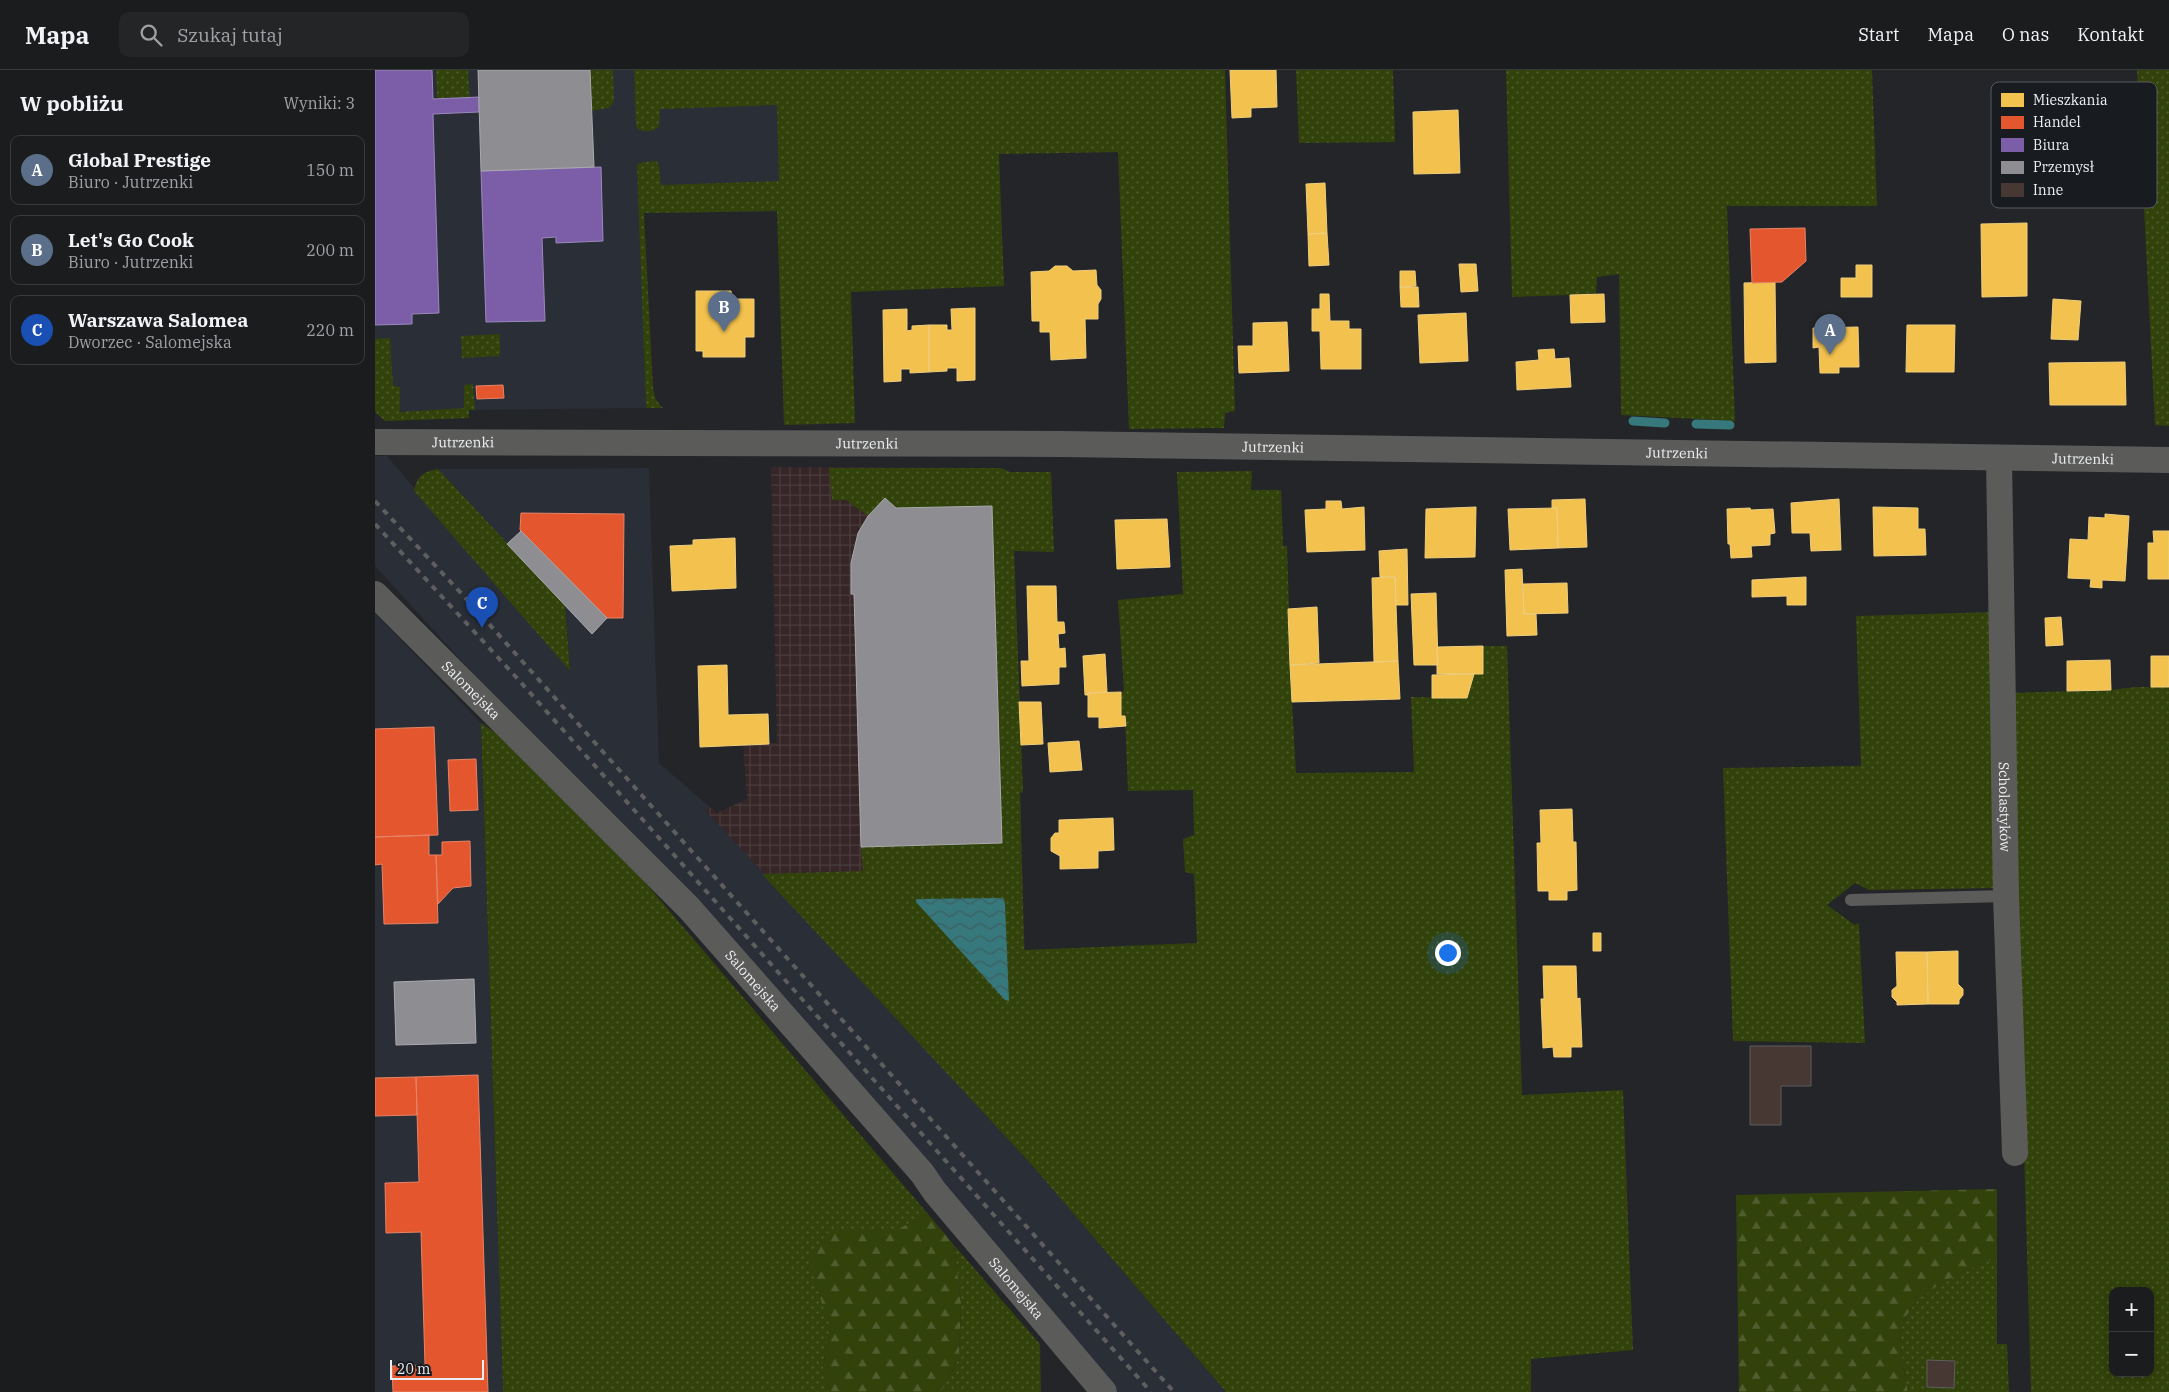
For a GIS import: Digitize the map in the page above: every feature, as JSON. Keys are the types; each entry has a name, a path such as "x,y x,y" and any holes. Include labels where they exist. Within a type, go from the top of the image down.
{"street":[{"name":"Jutrzenki","path":"375,442 1068,444 2169,460"},
{"name":"Scholastyków","path":"1999,458 2006,896 2015,1153"},
{"name":"Salomejska","path":"375,594 689,908 922,1173 935,1192 1104,1392"}],"lane":[{"path":"1851,900 2006,896"}],"shaded area":[{"path":"375,70 634,70 635,76 793,76 797,211 640,213 646,408 469,410 469,418 385,421 375,412"},
{"path":"375,456 387,456 570,670 565,605 438,469 649,468 659,763 710,807 705,810 1031,1164 1226,1392 1118,1392 938,1183 375,566"},
{"path":"771,467 1001,468 1014,550 1023,793 1020,792 1031,1164 705,810 710,807 717,813 747,799 743,744 777,743"},
{"path":"375,613 481,723 503,1392 375,1392"}],"green space":[{"path":"436,70 468,70 470,97 437,98"},
{"path":"589,70 613,70 614,101 609,108 591,111"},
{"path":"634,70 1225,70 1235,411 1225,413 1224,428 1129,429 1118,152 999,154 1004,286 851,292 855,423 784,425 777,211 644,213 653,388 656,400 663,408 646,408 637,164 657,161 661,185 779,181 777,105 660,109 659,127 651,131 644,131 636,127"},
{"path":"1296,70 1393,70 1395,142 1299,143"},
{"path":"1506,70 1872,70 1877,206 1727,206 1735,421 1621,415 1619,274 1597,277 1596,294 1512,297"},
{"path":"2137,70 2169,70 2169,426 2155,425 2144,208 2157,208 2157,82 2138,82"},
{"path":"500,334 500,356 462,358 461,336"},
{"path":"390,338 393,386 400,387 400,412 464,408 464,385 473,384 475,410 469,410 469,418 385,421 375,412 375,339"},
{"path":"829,468 1001,468 1010,472 1051,472 1054,552 1014,551 1023,793 1020,792 1024,950 1197,943 1194,874 1185,872 1183,839 1194,835 1193,790 1128,791 1125,716 1121,716 1121,692 1124,691 1118,600 1183,594 1177,472 1252,471 1251,490 1281,490 1283,546 1287,546 1296,773 1414,772 1411,697 1467,698 1474,674 1483,674 1483,646 1507,646 1522,1095 1623,1090 1633,1350 1531,1359 1531,1392 1226,1392 1031,1164 762,874 863,871 861,847 1002,842 992,506 896,508 885,498 868,516 846,500 832,500"},
{"path":"438,469 565,605 570,671 414,491 421,476"},
{"path":"1994,612 1999,888 1869,890 1855,883 1827,905 1855,925 1859,923 1865,1043 1733,1041 1723,768 1861,766 1856,616"},
{"path":"2169,687 2169,1392 2031,1392 2011,693"},
{"path":"481,723 515,746 609,840 928,1214 898,1229 871,1229 817,1287 831,1326 823,1372 830,1392 503,1392"},
{"path":"1997,1189 1997,1257 1956,1275 1928,1292 1908,1313 1902,1326 1901,1350 1908,1392 1739,1392 1736,1195"},
{"path":"928,1214 954,1245 961,1304 959,1358 941,1392 830,1392 823,1372 831,1326 822,1304 809,1257 827,1233 871,1229 898,1229"},
{"path":"954,1245 1040,1344 1041,1392 941,1392 959,1358 961,1304"},
{"path":"1997,1257 1997,1344 2007,1344 2009,1392 1908,1392 1902,1359 1901,1333 1908,1313 1928,1292 1942,1283"}],"water":[{"path":"916,899 1004,899 1005,904 1009,1001 1005,1000 916,902"}],"building: Mieszkania":[{"path":"1230,70 1276,70 1277,107 1251,108 1251,117 1232,118"},
{"path":"1458,110 1460,173 1414,174 1413,112"},
{"path":"1325,183 1327,233 1308,234 1306,184"},
{"path":"2027,223 2027,296 1982,297 1981,224"},
{"path":"1327,233 1329,265 1309,266 1308,234"},
{"path":"1459,264 1476,264 1478,291 1461,292"},
{"path":"1856,265 1872,265 1872,297 1841,297 1841,278 1856,278"},
{"path":"1055,266 1067,266 1073,271 1096,270 1097,285 1101,290 1101,299 1098,304 1098,319 1085,319 1086,358 1051,360 1050,332 1040,332 1040,321 1032,321 1031,272 1049,271"},
{"path":"1400,271 1415,271 1416,286 1400,287"},
{"path":"1775,282 1776,362 1745,363 1744,283"},
{"path":"1400,287 1418,287 1419,307 1401,307"},
{"path":"696,291 731,291 732,299 754,299 754,337 745,337 745,357 703,357 703,351 696,351"},
{"path":"1320,294 1329,294 1330,321 1349,321 1349,329 1361,329 1361,369 1321,369 1320,331 1312,331 1312,309 1320,309"},
{"path":"1604,294 1605,322 1571,323 1570,295"},
{"path":"2053,299 2081,301 2078,340 2051,339"},
{"path":"975,308 975,380 957,381 957,368 947,368 947,371 929,372 929,325 947,325 947,330 952,330 951,309"},
{"path":"907,309 907,331 912,330 912,326 929,325 929,372 910,373 910,369 901,369 901,381 884,382 883,310"},
{"path":"1466,313 1468,361 1420,363 1418,315"},
{"path":"1287,322 1289,371 1239,373 1238,346 1253,346 1253,323"},
{"path":"1907,325 1955,325 1954,372 1906,372"},
{"path":"1858,327 1859,367 1839,367 1839,373 1820,373 1819,347 1813,348 1813,328"},
{"path":"1554,349 1555,359 1569,358 1571,387 1517,390 1516,362 1539,360 1538,350"},
{"path":"2125,362 2126,405 2050,405 2049,363"},
{"path":"1585,499 1587,547 1558,548 1557,508 1552,508 1552,500"},
{"path":"1839,499 1841,550 1811,551 1810,533 1792,533 1791,503"},
{"path":"1326,501 1341,501 1342,509 1364,507 1365,550 1307,552 1305,510 1326,509"},
{"path":"1476,507 1475,557 1425,558 1426,509"},
{"path":"1873,507 1918,508 1918,529 1925,529 1926,555 1874,556"},
{"path":"1557,508 1558,548 1510,550 1508,509"},
{"path":"1750,508 1751,510 1773,509 1775,533 1770,534 1770,545 1751,546 1752,557 1731,558 1730,544 1728,544 1727,509"},
{"path":"2105,514 2129,516 2125,581 2102,580 2102,588 2090,587 2091,579 2068,578 2070,539 2088,540 2089,517 2105,518"},
{"path":"1167,519 1170,567 1117,569 1115,520"},
{"path":"2153,531 2169,531 2169,579 2148,579 2148,543 2154,543"},
{"path":"735,538 736,588 672,591 670,546 693,545 693,540"},
{"path":"1407,549 1408,605 1396,605 1395,577 1380,577 1379,551"},
{"path":"1522,569 1524,614 1536,614 1537,635 1507,636 1505,570"},
{"path":"1395,577 1398,661 1374,662 1372,578"},
{"path":"1806,577 1806,605 1787,605 1787,596 1752,597 1752,580"},
{"path":"1567,583 1568,613 1524,614 1523,584"},
{"path":"1027,586 1056,586 1057,622 1064,622 1065,633 1058,634 1059,649 1065,648 1066,667 1059,667 1059,684 1022,686 1021,661 1029,661"},
{"path":"1436,593 1438,665 1414,665 1411,594"},
{"path":"1317,607 1319,663 1290,665 1288,609"},
{"path":"2061,617 2063,645 2046,646 2045,618"},
{"path":"1483,646 1483,674 1437,674 1437,647"},
{"path":"1105,654 1107,692 1088,693 1088,695 1085,695 1083,656"},
{"path":"2151,656 2169,656 2169,687 2151,687"},
{"path":"2110,660 2111,690 2067,691 2067,661"},
{"path":"1398,661 1400,699 1292,702 1290,665"},
{"path":"727,665 728,715 768,714 769,744 700,747 698,666"},
{"path":"1474,674 1467,698 1432,698 1432,675"},
{"path":"1121,692 1121,716 1125,716 1126,726 1099,728 1099,717 1088,717 1088,693"},
{"path":"1019,702 1041,702 1043,744 1021,745"},
{"path":"1079,741 1082,770 1050,772 1048,743"},
{"path":"1572,809 1573,842 1576,842 1577,890 1567,891 1567,900 1549,900 1549,891 1538,891 1537,843 1541,843 1540,810"},
{"path":"1113,818 1114,850 1098,851 1098,868 1060,869 1060,856 1051,851 1051,838 1055,833 1059,833 1059,820"},
{"path":"1593,933 1601,933 1601,951 1593,951"},
{"path":"1958,951 1958,984 1963,989 1963,995 1959,1000 1959,1004 1928,1004 1927,952"},
{"path":"1896,952 1927,952 1928,1004 1897,1005 1897,1002 1892,997 1892,990 1897,986"},
{"path":"1543,966 1576,966 1577,999 1580,998 1582,1047 1571,1047 1571,1057 1554,1057 1553,1047 1543,1048 1541,999 1544,999"}],"building: Handel":[{"path":"1805,228 1806,261 1782,282 1752,283 1750,229"},
{"path":"503,385 504,398 477,399 476,386"},
{"path":"521,513 624,514 623,618 607,618 520,530"},
{"path":"434,727 438,835 375,837 375,729"},
{"path":"476,759 478,810 450,811 448,760"},
{"path":"429,835 429,855 436,855 438,923 384,924 382,864 375,865 375,837"},
{"path":"470,841 471,886 453,888 438,904 436,855 442,855 442,842"},
{"path":"478,1075 488,1392 393,1392 392,1366 425,1365 421,1232 386,1233 385,1183 419,1182 416,1077"},
{"path":"416,1077 417,1115 375,1116 375,1078"}],"building: Biura":[{"path":"375,70 432,70 433,99 479,97 479,112 433,114 439,313 412,314 412,324 375,325"},
{"path":"601,167 603,241 556,243 556,237 542,238 545,321 486,322 481,171"}],"building: Przemysł":[{"path":"478,70 590,70 594,167 481,171"},
{"path":"885,498 896,508 992,506 1002,843 861,847 854,594 851,594 851,563 858,533 868,516"},
{"path":"521,531 607,618 592,634 507,544"},
{"path":"474,979 476,1043 396,1045 394,982"}],"building: Inne":[{"path":"1750,1046 1811,1046 1811,1086 1781,1086 1781,1125 1750,1125"},
{"path":"1927,1360 1955,1361 1954,1388 1927,1387"}],"waterway":[{"path":"1633,421 1665,423"},
{"path":"1696,424 1730,425"}],"railway":[{"path":"375,501 473,606 1174,1392"},
{"path":"375,524 516,677 1151,1392"}],"place":[{"name":"Let's Go Cook","path":"724,332"},
{"name":"Global Prestige","path":"1830,355"},
{"name":"Warszawa Salomea","path":"482,628"}]}
